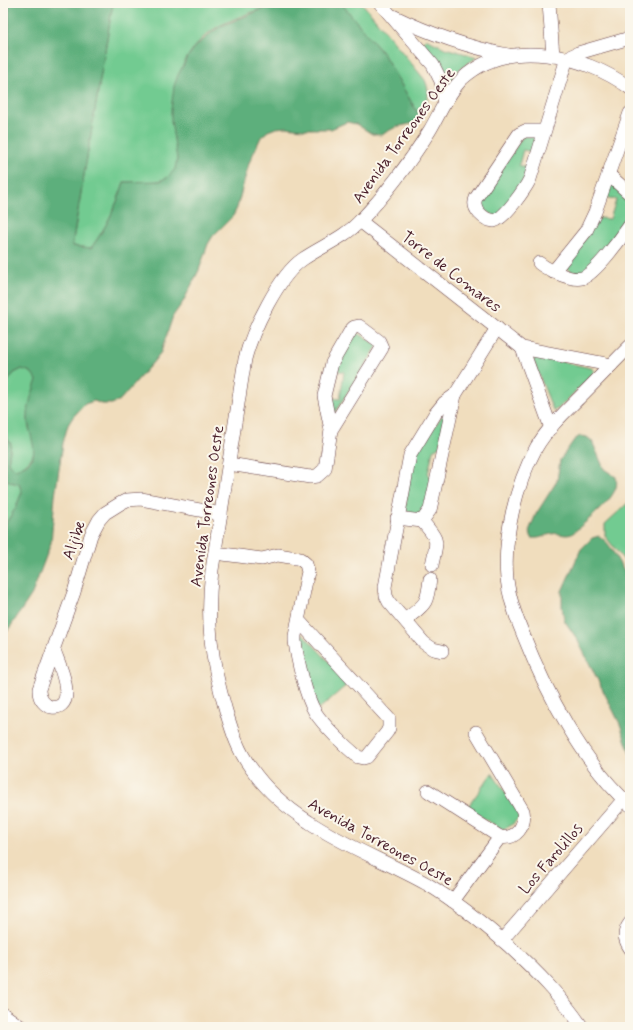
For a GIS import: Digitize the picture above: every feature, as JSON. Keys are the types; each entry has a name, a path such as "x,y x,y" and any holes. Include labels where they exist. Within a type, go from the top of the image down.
{"street":[{"path":"380,3 393,16 435,68 441,81 445,103"},
{"path":"549,3 553,56"},
{"path":"393,16 446,39 483,50 513,56"},
{"path":"544,131 526,131 519,134 476,198 476,209 487,219 494,221 501,218 527,186 567,58 578,52 630,38"},
{"name":"Avenida Torreones Oeste","path":"582,1027 570,1009 551,986 477,918 425,883 352,847 309,822 278,799 265,785 251,768 239,749 216,679 210,638 209,604 215,553 245,359 256,327 282,280 291,268 309,254 342,235 360,221 414,154 455,87 468,74 487,63 513,56 532,55 567,58 600,70 630,88"},
{"path":"554,272 590,225 630,113"},
{"path":"608,174 630,194"},
{"name":"Torre de Comares","path":"360,221 522,348 612,365"},
{"path":"539,263 554,272 575,278 585,277 608,254 630,225"},
{"path":"229,464 310,477 317,476 325,469 331,430 324,396 330,369 350,330 359,326 379,341 382,346 381,350 331,430"},
{"path":"442,651 428,646 389,602 385,592 397,518 410,455 439,409 455,394 497,328"},
{"path":"627,802 587,754 551,695 529,650 516,614 509,590 506,556 516,498 531,458 537,447 551,428 630,346"},
{"path":"522,348 551,428"},
{"path":"422,521 428,514 431,506 455,394"},
{"name":"Aljibe","path":"54,650 74,592 90,535 105,513 120,503 134,499 141,499 221,514"},
{"path":"397,518 422,521 436,539 432,565"},
{"path":"215,553 262,559 281,555 296,558 306,564 308,572 295,636 296,648 308,695 318,717 325,725 355,755 360,758 367,757 389,728 389,719 299,620"},
{"path":"405,620 426,602 430,579"},
{"path":"428,792 500,837 510,837 519,831 524,822 523,811 476,732"},
{"name":"Los Farolillos","path":"502,940 627,802"},
{"path":"453,901 500,837"},
{"path":"630,924 627,928 625,936 630,948"},
{"path":"3,1014 21,1027"}],"green space":[{"path":"3,3 9,3 9,49 3,73"},
{"path":"9,3 113,3 72,246 91,248 110,217 124,182 160,181 168,177 175,169 177,159 171,121 174,86 189,55 196,46 221,26 278,3 341,3 384,55 420,117 414,123 396,127 381,135 372,134 356,124 347,122 331,129 276,128 268,131 261,137 249,163 237,208 233,216 213,236 208,244 199,270 183,302 173,316 161,352 120,400 112,404 102,404 94,401 85,404 68,425 63,443 55,496 51,543 32,594 3,638 3,528 15,509 22,492 19,484 10,482 3,477 3,438 6,436 11,444 8,463 15,469 25,465 31,460 34,447 28,411 37,380 31,372 22,369 14,373 3,388 3,73 9,49"},
{"path":"113,3 278,3 221,25 197,44 180,71 173,101 173,132 177,164 173,173 169,177 157,181 124,182 110,217 91,248 72,246"},
{"path":"341,3 362,3 425,80 428,90 428,99 420,117 384,55"},
{"path":"426,39 445,48 477,57 459,70 450,81 441,63 422,44"},
{"path":"523,136 537,137 532,152 523,150 519,165 527,168 523,186 497,217 480,208 479,203"},
{"path":"613,184 630,201 630,219 584,274 570,271 566,264 599,218 610,219 616,200 606,197 609,185"},
{"path":"354,331 378,345 334,414 329,399 340,399 344,372 334,370"},
{"path":"536,356 591,368 594,370 594,373 558,409 553,410 533,360"},
{"path":"22,369 31,372 37,380 28,416 28,425 33,440 34,452 27,463 15,470 8,463 11,444 5,437 3,438 3,388 14,373"},
{"path":"446,410 440,446 433,450 428,474 433,481 427,509 420,515 408,512 405,510 412,458"},
{"path":"580,436 587,437 592,441 604,469 616,477 617,484 615,490 602,507 572,534 549,534 538,538 532,538 529,531 536,514 557,481 560,460 574,440"},
{"path":"3,477 10,482 19,484 22,492 15,509 3,528"},
{"path":"630,501 630,568 605,536 605,524"},
{"path":"599,536 612,549 621,566 630,576 630,754 620,724 577,639 564,620 562,606 562,591 581,549 592,538"},
{"path":"303,634 349,683 319,709 315,704 298,643 301,635"},
{"path":"492,773 520,816 512,825 504,829 501,829 467,808"}]}
